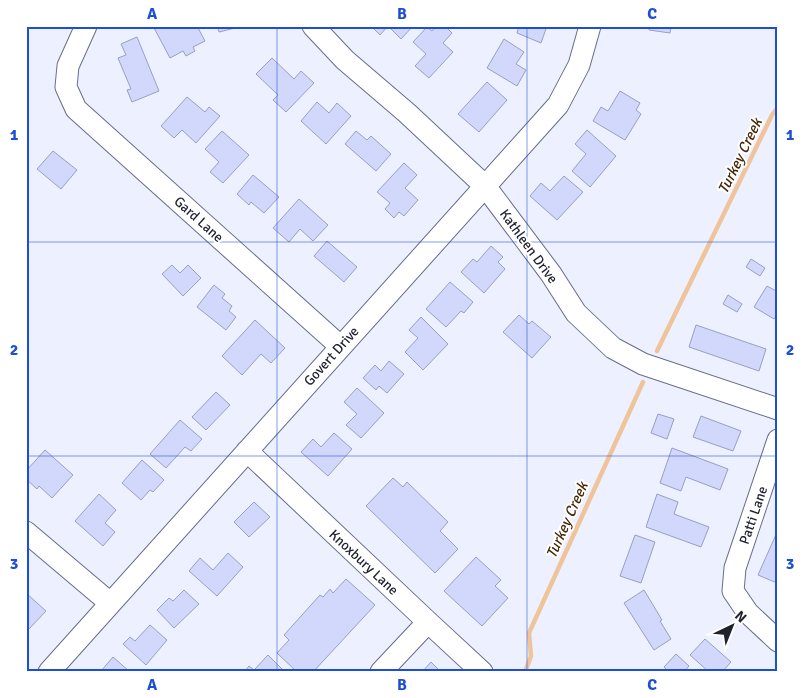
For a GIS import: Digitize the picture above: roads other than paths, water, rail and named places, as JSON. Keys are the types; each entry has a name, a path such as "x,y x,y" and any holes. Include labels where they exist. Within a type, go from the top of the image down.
{"street":[{"name":"Gard Lane","path":"86,26 68,66 66,86 76,110 340,346"},
{"name":"Kathleen Drive","path":"314,26 345,60 407,113 486,186 551,274 576,313 613,348 643,364 778,409"},
{"name":"Govert Drive","path":"49,672 558,105 579,64 590,26"},
{"name":"Patti Lane","path":"778,440 735,568 734,591 748,613 778,641"},
{"name":"Knoxbury Lane","path":"247,451 482,672"},
{"path":"26,532 110,604"},
{"path":"381,672 428,622"}],"waterway":[{"name":"Turkey Creek","path":"657,351 772,115 778,107"},
{"name":"Turkey Creek","path":"525,672 531,656 529,633 643,382"}]}
